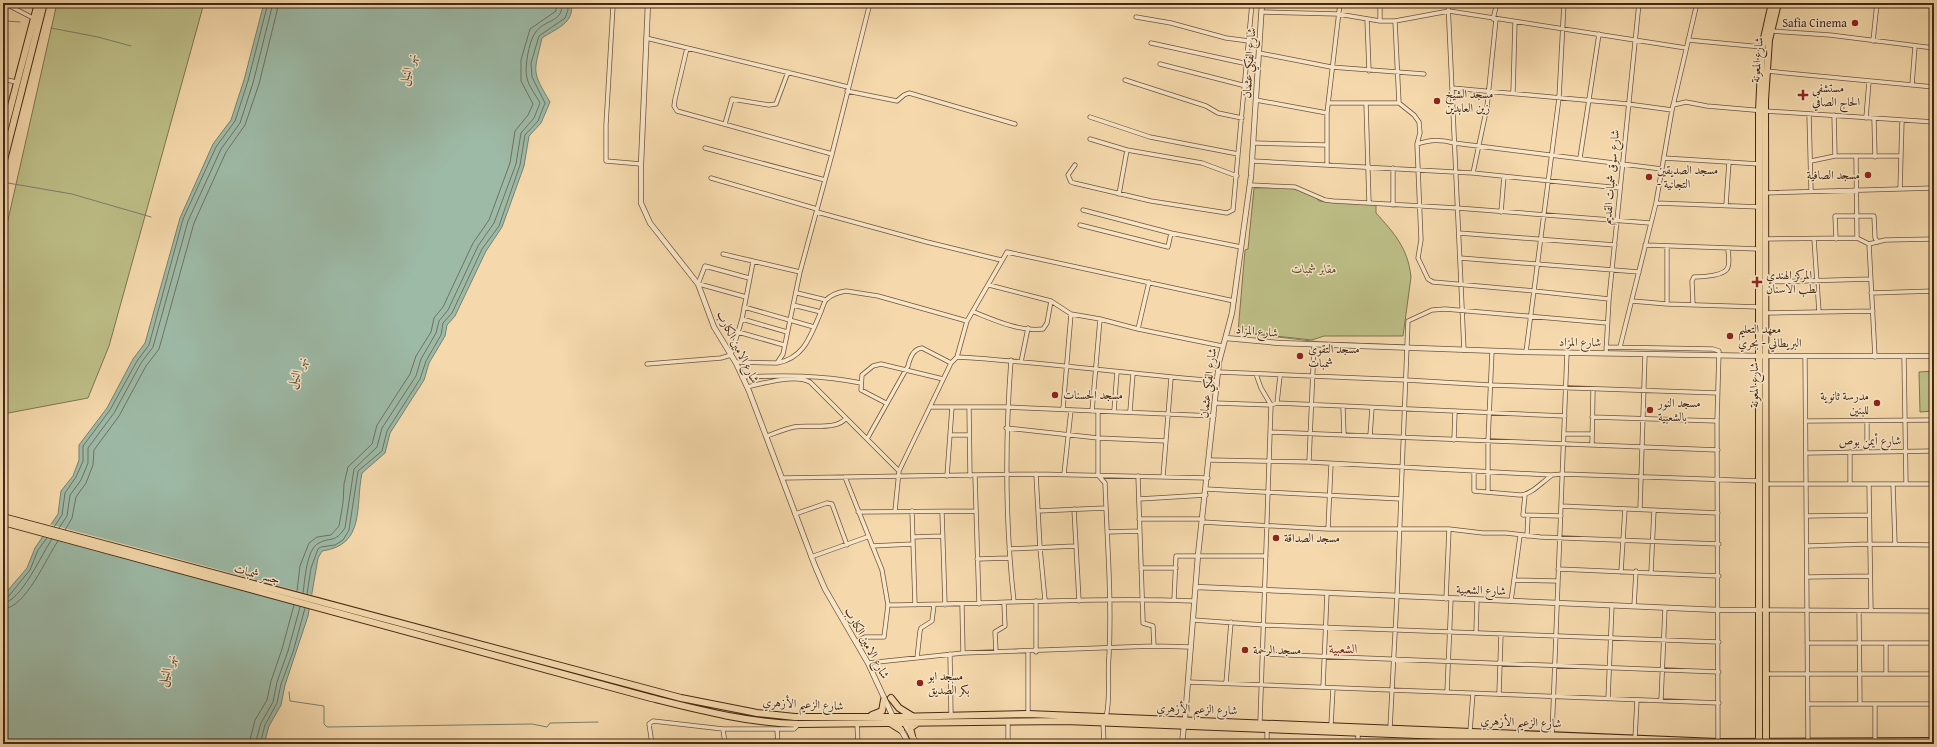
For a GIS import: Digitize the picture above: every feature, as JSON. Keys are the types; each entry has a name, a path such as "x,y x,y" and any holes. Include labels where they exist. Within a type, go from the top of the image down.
{"main road":[{"path":"3,136 6,115 38,3"},
{"path":"3,164 44,3"},
{"name":"شارع المعونة","path":"1762,356 1765,313 1765,193 1762,111 1762,46 1772,3"},
{"name":"شارع المعونة","path":"1763,743 1763,482 1759,164 1766,72 1771,31 1778,3"},
{"name":"جسر شمبات","path":"3,518 504,655"},
{"name":"جسر شمبات","path":"3,522 504,655"},
{"name":"شارع المعونة","path":"1762,610 1765,674 1763,743"},
{"name":"شارع الزعيم الأزهري","path":"504,655 723,707 795,717 865,717 895,720 905,723 1008,720 1102,722 1260,722 1552,735 1637,742 1642,744"},
{"name":"شارع الزعيم الأزهري","path":"504,655 693,708 757,720 799,724 887,723 901,717 913,716 1028,714 1107,716 1267,729 1455,736 1520,741 1763,743 1934,741"},
{"path":"891,698 899,708 913,716"},
{"path":"865,717 882,712 884,700"},
{"path":"901,717 917,744"},
{"path":"895,720 909,744"},
{"path":"887,723 901,730"},
{"path":"912,736 910,728 919,723"}],"street":[{"path":"4,3 33,18"},
{"path":"616,3 613,6 606,125 606,161 641,164"},
{"name":"شارع الامين الكارب","path":"648,3 640,194 644,212 667,246 698,284 714,327 735,362 747,387 811,557 825,589 868,663 882,692 884,700 895,720"},
{"path":"777,363 783,354 789,320 797,293 800,272 832,154 847,89 870,3"},
{"path":"1075,165 1069,172 1068,178 1071,182 1119,194 1227,214 1233,210 1246,86 1252,3"},
{"name":"شارع الفكي عثمان","path":"1182,744 1198,555 1210,460 1218,372 1222,346 1226,338 1234,301 1250,185 1254,143 1262,3"},
{"path":"1326,164 1327,112 1331,67 1340,3"},
{"path":"1380,3 1380,21"},
{"path":"1448,3 1464,348"},
{"path":"1474,174 1487,107 1494,19 1497,3"},
{"path":"1526,350 1559,98 1564,3"},
{"name":"شارع سوق شمبات القديم","path":"1606,353 1609,299 1639,3"},
{"path":"1620,347 1656,203 1672,110 1697,3"},
{"path":"1873,41 1877,3"},
{"path":"1262,12 1338,14 1380,21 1395,21 1449,11 1686,48"},
{"path":"1136,17 1171,23 1226,38 1249,41"},
{"path":"1367,19 1369,71"},
{"path":"1395,21 1399,73 1399,103"},
{"path":"1513,94 1515,22"},
{"path":"1771,31 1830,35 1934,48"},
{"path":"1580,158 1599,34"},
{"path":"646,38 788,72 847,89 897,101 909,93 1015,124"},
{"path":"1688,40 1762,46"},
{"path":"1151,43 1248,61 1258,61"},
{"path":"1912,85 1915,46"},
{"path":"688,48 675,99 675,109 682,113 832,154"},
{"path":"1259,53 1331,67 1424,74"},
{"path":"1160,64 1246,86"},
{"path":"725,124 732,99 769,105 776,104 788,72"},
{"path":"1766,72 1934,87"},
{"path":"3,79 16,82"},
{"path":"1125,80 1206,106 1218,113 1242,118"},
{"path":"1866,118 1869,81"},
{"path":"1452,88 1628,104 1672,110"},
{"path":"1256,100 1327,112"},
{"path":"1673,106 1686,102 1707,106 1762,111 1934,122"},
{"path":"1329,103 1399,103 1414,115 1419,122 1420,133 1416,144 1420,206 1420,240 1418,258 1428,279 1439,284 1461,284 1534,290 1609,299"},
{"path":"1366,103 1369,203"},
{"path":"1810,114 1812,190"},
{"path":"1834,115 1835,156"},
{"path":"1090,117 1150,137 1238,154"},
{"path":"1874,119 1875,156"},
{"path":"1900,189 1902,121"},
{"path":"1090,139 1127,150 1202,163 1236,176"},
{"path":"1416,144 1430,140 1443,140 1454,143 1552,154 1622,165 1662,169"},
{"path":"1254,143 1326,145"},
{"path":"706,148 825,180"},
{"path":"1119,194 1127,150"},
{"path":"1811,161 1835,156 1900,156"},
{"path":"1856,157 1858,238"},
{"path":"1664,158 1759,164"},
{"path":"1252,161 1326,164 1504,176 1620,188"},
{"path":"1726,205 1729,162"},
{"path":"1393,168 1393,205"},
{"path":"1501,212 1504,176"},
{"path":"711,178 927,242 1001,260"},
{"path":"1236,185 1241,185"},
{"path":"1250,185 1295,187 1325,200 1457,208 1650,223"},
{"path":"1765,193 1812,190 1934,188"},
{"path":"1656,203 1760,207"},
{"path":"1083,210 1171,233 1241,247"},
{"path":"1836,238 1835,216 1874,216 1875,238 1878,242"},
{"path":"1080,225 1168,247 1171,233"},
{"path":"1459,233 1615,245"},
{"path":"1765,239 1858,238 1869,244 1885,240 1934,239"},
{"path":"1814,239 1819,312"},
{"path":"1869,244 1875,357"},
{"path":"1645,245 1759,249"},
{"path":"1667,246 1667,304"},
{"path":"1693,305 1692,279 1694,277 1709,276 1726,271 1728,268 1728,248"},
{"path":"895,511 897,476 899,471 951,363 957,357 967,321 974,312 1001,260 1007,252 1234,301"},
{"path":"723,254 800,272"},
{"path":"1460,258 1639,272"},
{"path":"647,364 721,358 731,355 742,320 753,262"},
{"path":"746,297 698,284 705,266 749,278"},
{"path":"1765,282 1870,279"},
{"path":"1138,329 1149,282"},
{"path":"989,285 1051,301 1071,314 1222,346"},
{"path":"735,362 777,363 786,361 805,346 826,300 833,295 846,291 878,296 967,321"},
{"path":"1871,293 1934,291"},
{"path":"797,293 826,300"},
{"path":"1632,300 1667,304 1760,307"},
{"path":"974,312 1000,322 1040,329 1046,327 1051,301"},
{"path":"793,305 821,312"},
{"path":"744,307 814,327"},
{"path":"1390,728 1396,630 1408,321 1432,310 1462,309 1607,323"},
{"path":"1765,313 1873,311"},
{"path":"1063,409 1071,314"},
{"path":"1092,411 1100,319"},
{"path":"742,320 787,332"},
{"path":"1021,362 1028,328"},
{"path":"738,332 784,345"},
{"name":"شارع المزاد","path":"1226,338 1246,341 1314,345 1407,348 1464,348 1492,350 1762,356 1934,356"},
{"path":"1309,462 1314,345"},
{"path":"1606,347 1713,349 1719,354 1717,421 1719,480 1718,742"},
{"path":"867,439 913,353 922,348 951,363"},
{"path":"1488,492 1487,473 1492,350"},
{"path":"1552,735 1567,352"},
{"path":"1640,509 1645,354"},
{"path":"1805,356 1807,421 1806,610 1808,742"},
{"path":"957,357 1011,360 1171,378 1217,381"},
{"path":"1904,357 1906,484"},
{"path":"1011,360 1006,428 1006,474 1009,558 1014,602"},
{"path":"886,403 863,393 861,383 862,375 873,366 881,364 943,379"},
{"path":"1114,411 1117,372"},
{"path":"1218,372 1490,385 1718,393"},
{"path":"1130,411 1133,374"},
{"path":"1256,374 1261,388 1272,404 1260,722"},
{"path":"1277,403 1280,376"},
{"path":"742,377 834,377 861,383"},
{"path":"1163,477 1171,378"},
{"path":"747,387 776,380 807,380 899,471"},
{"path":"1592,445 1593,389"},
{"path":"1215,403 1277,403 1312,406 1565,416"},
{"path":"930,407 1007,407 1092,411 1130,411 1214,416"},
{"path":"947,476 952,407"},
{"path":"969,407 968,435 970,476"},
{"path":"1343,407 1344,435"},
{"path":"1370,436 1372,408"},
{"path":"1064,474 1071,410"},
{"path":"1098,411 1098,475 1105,483 1110,648 1107,716 1102,722 1104,744"},
{"path":"1454,440 1455,411"},
{"path":"1592,417 1717,421"},
{"path":"766,436 794,426 835,425 843,422 846,418"},
{"path":"1867,420 1867,452"},
{"path":"1807,421 1934,420"},
{"path":"1006,428 1098,438 1166,441"},
{"path":"1270,432 1718,450"},
{"path":"1564,434 1592,434"},
{"path":"950,435 968,435"},
{"name":"شارع أيمن بوص","path":"1806,453 1934,451"},
{"path":"1850,452 1850,484"},
{"path":"1210,460 1309,462 1552,476 1563,474 1806,484 1934,484"},
{"path":"1328,529 1331,464"},
{"path":"1474,472 1474,491 1525,496 1552,476"},
{"path":"782,478 975,476 1006,474 1208,478"},
{"path":"1036,474 1040,548 1045,600"},
{"path":"975,476 979,604"},
{"path":"1138,476 1143,623 1153,626 1154,646"},
{"path":"845,477 882,570 888,605 884,637 865,637 856,642"},
{"path":"1869,484 1871,610"},
{"path":"1893,484 1895,544"},
{"path":"1139,499 1206,492 1268,493 1401,499"},
{"path":"1525,496 1523,515 1561,516"},
{"path":"795,514 827,503 832,504 847,545"},
{"path":"1561,506 1718,513"},
{"path":"1038,511 1105,508"},
{"path":"1074,509 1079,601"},
{"path":"1621,572 1625,509"},
{"path":"1651,572 1654,510"},
{"path":"912,511 914,605"},
{"path":"858,512 975,511"},
{"path":"942,512 945,605"},
{"path":"1806,516 1869,515"},
{"path":"1527,536 1528,516"},
{"path":"1139,519 1202,520 1267,527 1328,529 1400,530 1449,528 1483,533 1506,533 1520,536 1560,536 1653,542 1719,544"},
{"path":"1447,692 1450,632 1449,528"},
{"path":"1106,532 1140,532"},
{"path":"912,536 942,536"},
{"path":"1511,601 1520,536"},
{"path":"811,557 868,537"},
{"path":"872,546 912,544"},
{"path":"1807,546 1870,544 1934,545"},
{"path":"1009,549 1075,546"},
{"path":"1174,600 1176,556 1266,556"},
{"path":"977,559 1009,558"},
{"path":"1141,568 1176,568"},
{"path":"1558,569 1621,572 1636,571 1719,576"},
{"path":"1634,606 1636,571"},
{"path":"1807,577 1870,576"},
{"path":"1514,580 1558,581"},
{"name":"شارع الشعبية","path":"1196,587 1665,608 1762,610"},
{"path":"1324,687 1327,593"},
{"path":"888,605 962,605 1045,600 1079,601 1142,599 1194,601"},
{"path":"1476,633 1477,600"},
{"path":"1036,601 1036,652"},
{"path":"996,652 995,632 1005,626 1004,603"},
{"path":"917,658 920,631 921,628 932,621 934,605"},
{"path":"962,605 963,653"},
{"path":"1608,699 1612,605"},
{"path":"1661,701 1665,608"},
{"path":"1762,610 1934,611"},
{"path":"1859,611 1860,704"},
{"path":"1193,620 1264,625 1719,642"},
{"path":"1226,683 1231,622"},
{"path":"1499,694 1502,634"},
{"path":"1807,643 1934,643"},
{"path":"1886,643 1886,674"},
{"path":"868,663 963,653 1036,652 1154,646 1191,647"},
{"path":"1028,652 1028,714"},
{"path":"950,654 951,716"},
{"path":"1263,654 1719,672"},
{"path":"1765,674 1934,674"},
{"path":"1188,682 1719,703"},
{"path":"1331,725 1333,688"},
{"name":"شارع الامين الكارب","path":"882,692 891,698"},
{"path":"1470,731 1473,693"},
{"path":"891,698 901,717"},
{"path":"1637,700 1637,742"},
{"path":"1808,704 1934,704"},
{"path":"1875,704 1875,742"},
{"path":"1008,720 1008,744"},
{"path":"652,744 649,724 652,721 723,729 794,729 799,724"},
{"path":"857,723 858,744"},
{"path":"723,729 725,744"},
{"path":"777,729 778,744"},
{"path":"1267,729 1267,744"},
{"path":"1358,732 1358,744"},
{"path":"1455,736 1455,744"}],"green space":[{"path":"57,3 204,3 109,346 88,398 3,414 3,242"},
{"name":"مقابر شمبات","path":"1254,188 1298,189 1314,196 1319,201 1376,205 1376,213 1389,227 1399,242 1407,258 1409,267 1411,277 1403,336 1324,336 1312,340 1238,332 1245,250 1248,249"},
{"path":"1934,371 1934,411 1920,412 1919,372"}],"water":[{"name":"نهر النيل","path":"264,3 571,3 572,10 568,20 564,24 542,38 537,58 536,71 537,77 550,102 541,123 529,136 524,166 502,227 486,251 455,316 447,325 445,336 429,363 424,380 390,433 385,453 362,473 358,511 352,532 346,541 336,547 322,551 318,558 308,616 285,685 281,705 269,726 264,744 3,744 3,596 27,568 35,548 58,514 61,491 73,476 79,460 79,445 107,408 133,359 145,343 180,218 213,144 231,120 244,80"}],"pier":[{"path":"49,524 313,595 311,609 40,536"}],"waterway":[{"path":"3,19 5,21 20,22"},
{"path":"51,28 98,37 131,46"},
{"path":"8,183 72,194 151,217"},
{"path":"1235,332 1320,342 1406,345"},
{"path":"289,692 290,701 324,706 324,724 327,727 532,724 547,727 550,723 598,722"}],"place":[{"name":"Safia Cinema","path":"1855,23"},
{"name":"مستشفى الحاج الصافي","path":"1803,95"},
{"name":"مسجد الشيخ زين العابدين","path":"1437,101"},
{"name":"مسجد الصافية","path":"1868,175"},
{"name":"مسجد الصديقين - التجانية","path":"1649,177"},
{"name":"المركز الهندي لطب الاسنان","path":"1757,282"},
{"name":"معهد التعليم البريطاني - بحري","path":"1730,336"},
{"name":"مسجد التقوى شمبات","path":"1300,356"},
{"name":"مسجد الحسنات","path":"1055,395"},
{"name":"مدرسة ثانوية للبنين","path":"1877,403"},
{"name":"مسجد النور بالشعبية","path":"1650,410"},
{"name":"مسجد الصداقة","path":"1276,538"},
{"name":"مسجد الرحمة","path":"1245,650"},
{"name":"مسجد ابو بكر الصديق","path":"920,683"}],"district":[{"name":"الشعبية","path":"1343,648"}]}
